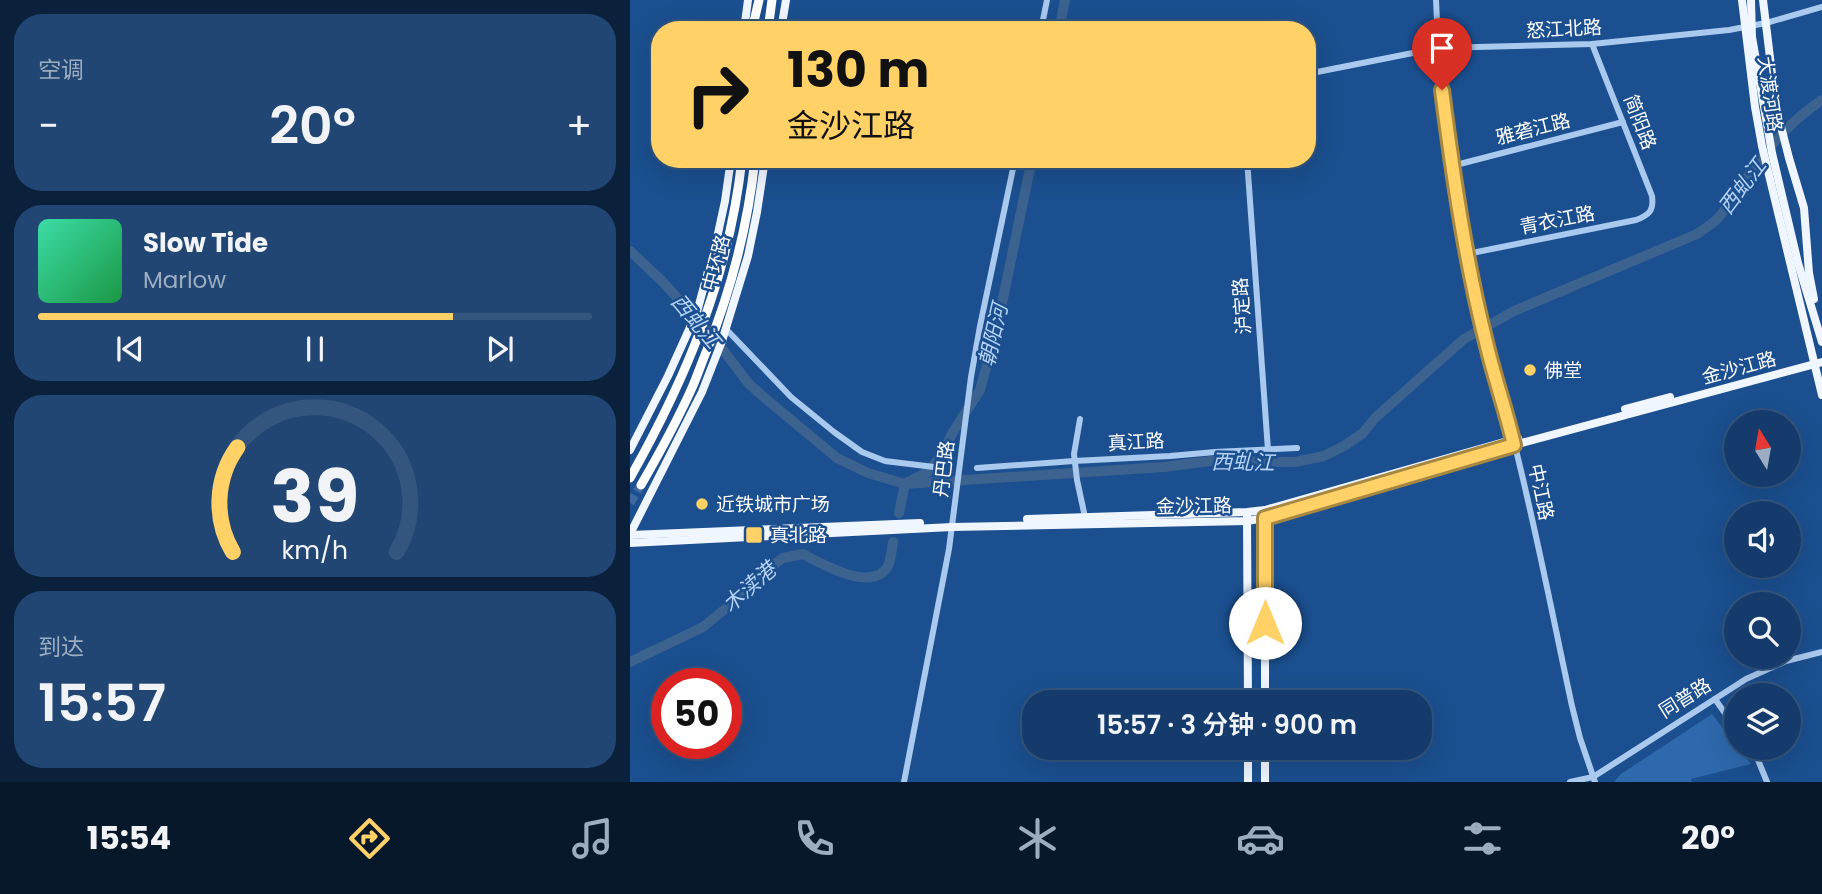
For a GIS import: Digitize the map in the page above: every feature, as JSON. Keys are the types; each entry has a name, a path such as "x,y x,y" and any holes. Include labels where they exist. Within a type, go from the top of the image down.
{"highway":[{"path":"756,21 760,0"},
{"path":"770,21 775,0"},
{"path":"774,21 775,0"},
{"name":"中环路","path":"630,478 664,417 705,321 727,245 740,168"},
{"name":"中环路","path":"641,485 670,435 693,387 714,332 738,252 754,168"}],"main road":[{"path":"745,21 748,0"},
{"path":"783,21 786,0"},
{"name":"大渡河路","path":"1742,0 1772,153 1798,263 1822,342"},
{"name":"大渡河路","path":"1751,0 1748,27 1755,107 1762,146 1818,360 1822,395"},
{"name":"大渡河路","path":"1763,0 1779,123 1804,208 1815,316"},
{"path":"630,450 646,422 697,312 717,238 730,168"},
{"path":"630,535 702,392 722,341 748,256 764,168"},
{"name":"金沙江路","path":"630,535 1265,514 1514,442 1818,360"},
{"path":"1265,514 1265,690"},
{"path":"1247,516 1248,690"},
{"name":"金沙江路","path":"630,542 1085,517 1247,516"},
{"path":"1248,760 1248,782"},
{"path":"1265,760 1265,782"}],"street":[{"path":"1043,21 1047,0"},
{"name":"中江路","path":"1436,0 1438,48 1452,166 1467,254 1486,344 1514,442 1572,706 1594,779"},
{"name":"怒江北路","path":"1316,72 1438,48 1592,44 1672,37 1748,27 1822,7"},
{"name":"简阳路","path":"1592,44 1652,196 1652,212"},
{"name":"雅砻江路","path":"1452,166 1623,122"},
{"name":"丹巴路","path":"904,782 953,524 980,326 1013,168"},
{"name":"泸定路","path":"1248,168 1268,450"},
{"name":"青衣江路","path":"1467,254 1636,220 1652,212"},
{"path":"726,329 791,397 862,452 878,459 942,468"},
{"path":"1080,419 1074,454 1085,517"},
{"name":"真江路","path":"977,468 1297,448"},
{"name":"同普路","path":"1570,782 1594,779 1746,679 1771,667 1822,652"},
{"path":"1714,699 1724,713"},
{"path":"1758,760 1767,782"}],"shaded area":[{"path":"1712,714 1724,730 1724,760 1748,760 1751,764 1691,779 1692,782 1614,782 1621,774"}],"waterway":[{"name":"朝阳河","path":"1061,21 1065,0"},
{"name":"西虬江","path":"630,251 663,282 720,346 749,384 837,458 868,473 905,484 1164,467 1210,461 1295,462 1324,456 1363,433 1375,418 1464,339 1514,311 1697,234 1724,211 1755,166 1781,135 1800,116 1822,100"},
{"name":"朝阳河","path":"908,482 928,472 942,454 980,390 996,332 1030,168"},
{"name":"木渎港","path":"899,513 905,484"},
{"name":"木渎港","path":"630,662 703,627 783,558 803,554 835,570 872,577 882,573 889,564 893,542"}],"tunnel":[{"path":"630,503 641,485"}],"place":[{"name":"佛堂","path":"1530,370"},
{"name":"近铁城市广场","path":"702,504"},
{"name":"真北路","path":"754,535"}],"route":[{"path":"1265,623 1265,518 1514,445 1486,344 1467,254 1442,90"}]}
